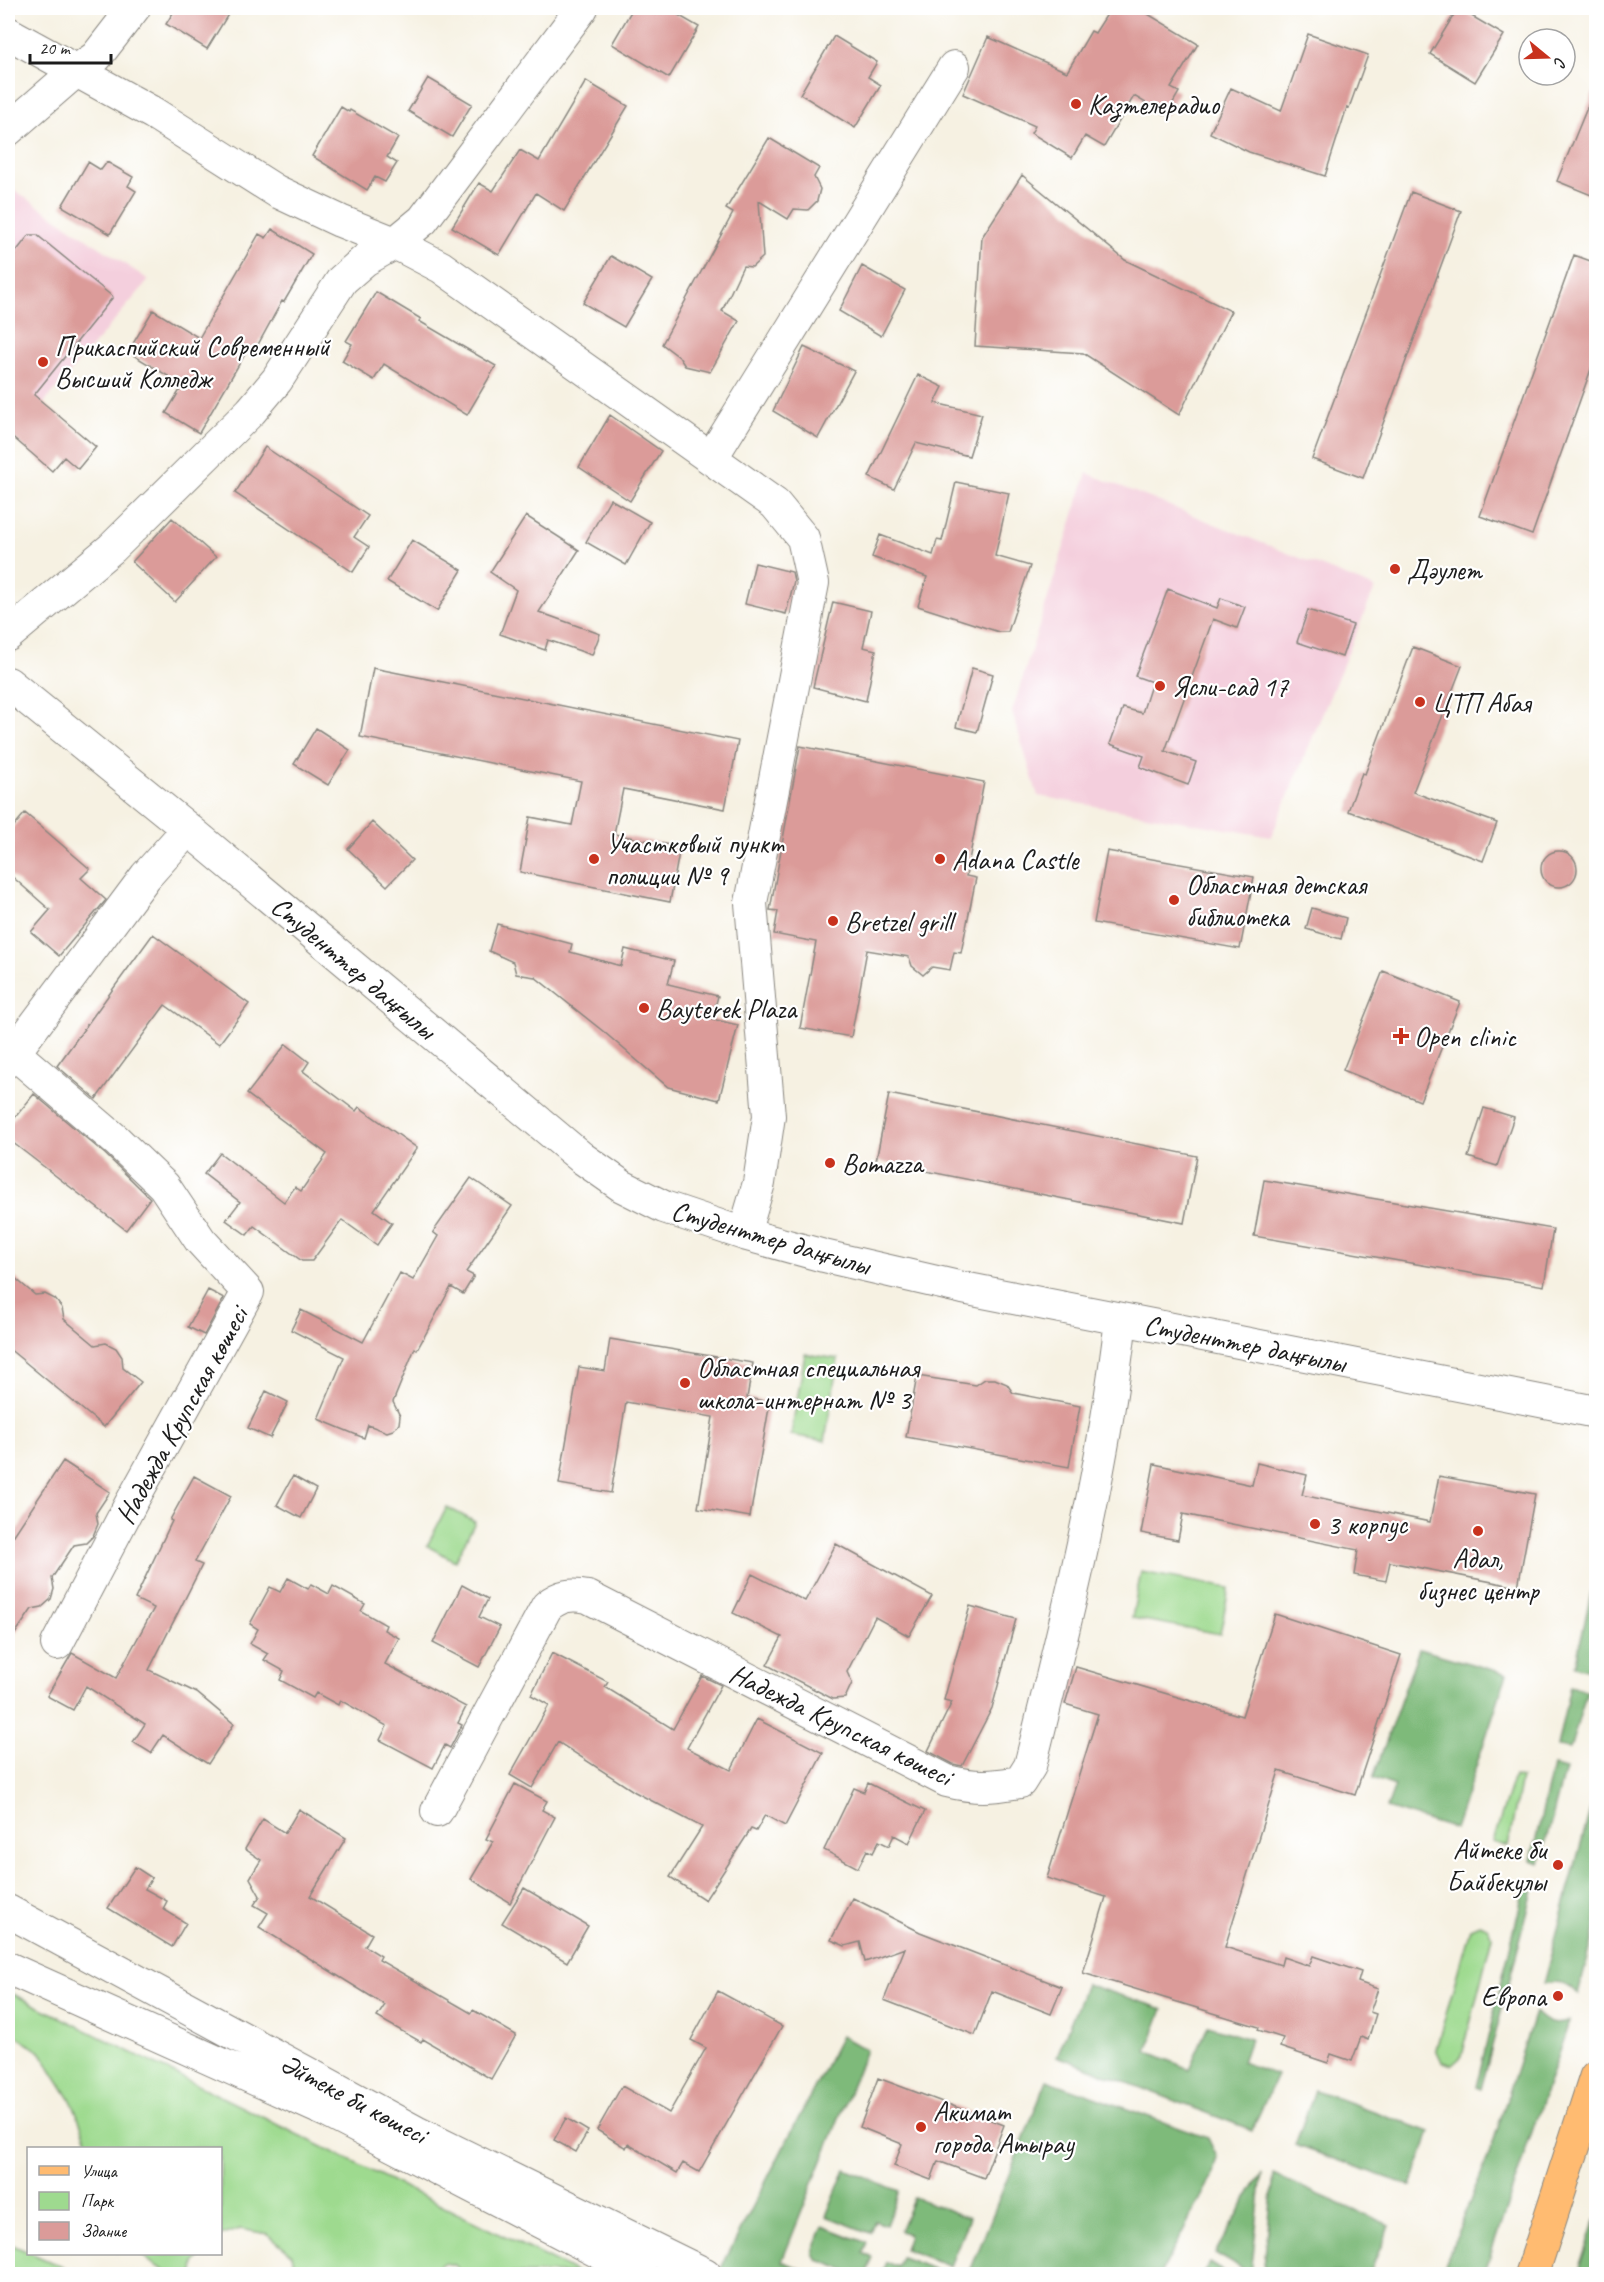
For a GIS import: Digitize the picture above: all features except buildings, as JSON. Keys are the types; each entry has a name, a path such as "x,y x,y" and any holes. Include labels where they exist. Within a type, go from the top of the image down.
{"main road":[{"path":"1532,2274 1596,2077"}],"street":[{"path":"8,130 76,71 96,57 134,8"},
{"path":"8,635 112,548 251,411 277,380 342,280 365,260 395,243 423,220 582,8"},
{"path":"8,33 153,113 276,191 340,222 395,243 441,267 712,457 775,504 802,538 813,583 752,903 769,1116 759,1183 744,1234"},
{"path":"712,457 954,68"},
{"name":"Студенттер даңғылы","path":"8,683 188,829 582,1158 622,1186 664,1206 744,1234 824,1256 963,1288 1596,1412"},
{"name":"Надежда Крупская көшесі","path":"57,1644 131,1503 249,1292 200,1240 164,1186 117,1142 11,1057 146,876 188,829"},
{"name":"Надежда Крупская көшесі","path":"437,1811 547,1606 557,1598 573,1594 588,1597 947,1781 971,1786 997,1786 1020,1782 1030,1766 1078,1573 1121,1319"},
{"name":"Әйтеке би көшесі","path":"8,1911 416,2132 705,2274"},
{"path":"8,1968 326,2111 641,2274"}],"shaded area":[{"name":"Прикаспийский Современный Высший Колледж","path":"8,186 149,280 8,445"},
{"path":"1087,473 1375,588 1271,837 1038,796 1012,712"}],"green space":[{"path":"805,1354 838,1359 825,1441 791,1435"},
{"path":"447,1507 475,1522 455,1561 427,1546"},
{"path":"1596,1571 1596,1659 1593,1671 1575,1666"},
{"path":"1141,1572 1229,1588 1220,1634 1132,1618"},
{"path":"1419,1649 1507,1674 1455,1829 1387,1808 1395,1786 1373,1778"},
{"path":"1570,1686 1587,1691 1570,1749 1557,1747"},
{"path":"1553,1766 1565,1769 1540,1863 1531,1860"},
{"path":"1514,1776 1521,1778 1508,1847 1493,1842"},
{"path":"1596,1788 1596,1926 1578,1995 1562,1983 1543,1984"},
{"path":"1526,1881 1535,1883 1481,2089 1476,2087"},
{"path":"1479,1924 1487,1927 1492,1936 1462,2056 1452,2065 1442,2062 1436,2049 1470,1928"},
{"path":"1086,1984 1163,2009 1147,2051 1189,2069 1208,2026 1250,2039 1242,2062 1277,2075 1252,2130 1057,2056"},
{"path":"13,1994 578,2273 463,2274 455,2265 443,2263 432,2274 296,2274 292,2254 268,2234 240,2229 222,2236 222,2147 112,2147 102,2143 90,2147 72,2102 41,2053 8,2030 8,2006"},
{"path":"1535,2012 1550,2023 1569,2022 1484,2274 1441,2274 1490,2152"},
{"path":"841,2036 866,2050 782,2261 813,2274 718,2274"},
{"path":"1047,2080 1208,2138 1217,2157 1212,2177 1160,2274 969,2274"},
{"path":"1315,2090 1430,2132 1411,2186 1295,2145"},
{"path":"845,2169 899,2191 886,2225 875,2221 870,2233 826,2216"},
{"path":"1262,2173 1251,2274 1215,2253"},
{"path":"1274,2175 1390,2226 1369,2274 1263,2274"},
{"path":"914,2197 969,2218 950,2266 904,2249 909,2234 900,2231"},
{"path":"1596,2219 1596,2274 1578,2274"},
{"path":"823,2226 867,2243 863,2253 873,2258 866,2274 856,2274 818,2260 814,2255 814,2249"},
{"path":"8,2243 27,2251 27,2255 35,2255 78,2274 19,2274 8,2269"},
{"path":"142,2255 201,2255 195,2262 194,2274 165,2270"},
{"path":"901,2257 947,2274 881,2274 886,2262 897,2267"},
{"path":"1210,2263 1228,2274 1204,2274"}],"place":[{"name":"Казтелерадио","path":"1076,104"},
{"name":"Прикаспийский Современный Высший Колледж","path":"43,362"},
{"name":"Дәулет","path":"1395,569"},
{"name":"Ясли-сад 17","path":"1160,686"},
{"name":"ЦТП Абая","path":"1420,702"},
{"name":"Участковый пункт полиции № 9","path":"594,859"},
{"name":"Adana Сastle","path":"940,859"},
{"name":"Областная детская библиотека","path":"1174,900"},
{"name":"Bretzel grill","path":"833,921"},
{"name":"Bayterek Plaza","path":"644,1008"},
{"name":"Open clinic","path":"1401,1036"},
{"name":"Bomazza","path":"830,1163"},
{"name":"Областная специальная школа-интернат № 3","path":"685,1383"},
{"name":"3 корпус","path":"1315,1524"},
{"name":"Адал, бизнес центр","path":"1478,1531"},
{"name":"Айтеке би Байбекулы","path":"1558,1865"},
{"name":"Европа","path":"1558,1996"},
{"name":"Акимат города Атырау","path":"921,2127"}]}
